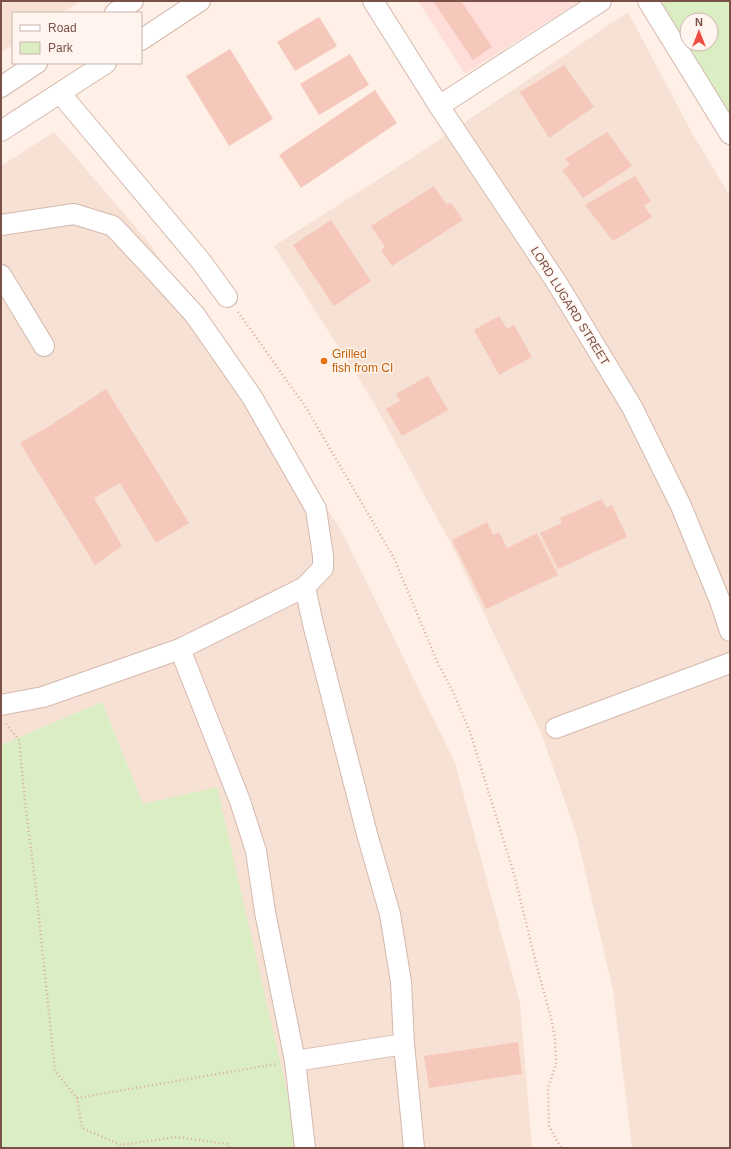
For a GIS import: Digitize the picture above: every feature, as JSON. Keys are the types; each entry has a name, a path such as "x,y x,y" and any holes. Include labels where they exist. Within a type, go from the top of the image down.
{"street":[{"path":"116,12 133,1"},
{"path":"142,39 200,1"},
{"name":"LORD LUGARD STREET","path":"373,1 439,106 557,283 632,407 681,506 720,601 730,631"},
{"path":"439,106 601,1"},
{"path":"648,1 730,134"},
{"path":"1,87 36,64"},
{"path":"1,131 104,64"},
{"path":"60,93 200,260 227,297"},
{"path":"1,225 74,214 113,226 195,315 252,397 316,509 323,556 323,568 306,587 180,649 43,697 3,714"},
{"path":"1,275 44,346"},
{"path":"306,587 313,624 363,819 390,914 400,982 404,1044 414,1148"},
{"path":"180,649 240,800 256,851 266,912 295,1061 305,1148"},
{"path":"556,728 730,663"},
{"path":"295,1061 404,1044"}],"path":[{"path":"227,297 306,406 394,558 436,659 454,694 470,732 514,874 551,1018 556,1064 548,1088 549,1126 561,1148"},
{"path":"3,714 19,740 55,1071 77,1098 82,1128 121,1145 178,1137 227,1144 230,1148"},
{"path":"77,1098 295,1061"}],"shaded area":[{"path":"1,1 81,1 64,12 12,12 12,46 1,52"},
{"path":"418,1 580,1 465,74"},
{"path":"628,12 692,133 730,196 730,1148 632,1148 613,990 577,837 542,735 450,542 371,398 274,246 418,154"},
{"path":"54,132 149,243 341,530 455,763 520,1003 532,1148 300,1148 143,804 102,702 1,745 1,166"}],"green space":[{"path":"661,1 730,1 730,116 692,52 719,52 719,12 679,12 679,31"},
{"path":"102,702 143,804 217,787 300,1148 1,1148 1,745"}],"building":[{"path":"433,1 461,1 492,47 473,60"},
{"path":"319,17 337,46 295,71 277,42"},
{"path":"230,49 273,119 229,146 186,76"},
{"path":"350,54 369,85 319,115 300,84"},
{"path":"564,65 594,107 549,138 520,92"},
{"path":"375,90 397,123 301,188 279,155"},
{"path":"607,132 632,166 583,198 562,170 570,165 565,159"},
{"path":"635,176 651,201 644,206 652,217 613,241 585,205"},
{"path":"434,186 446,204 451,203 463,220 392,266 381,250 385,247 371,226"},
{"path":"331,220 371,281 334,306 293,245"},
{"path":"499,316 507,329 514,325 532,357 499,375 474,330"},
{"path":"428,376 448,410 402,436 386,409 400,401 396,394"},
{"path":"106,389 189,523 156,543 120,483 94,498 122,546 95,565 20,443 51,425"},
{"path":"602,499 606,508 612,505 627,537 558,569 540,533 562,523 560,518"},
{"path":"487,522 493,535 499,532 507,548 537,533 558,575 486,609 452,540"},
{"path":"518,1042 522,1074 429,1088 424,1056"}],"place":[{"name":"Grilled fish from CI","path":"324,361"}]}
